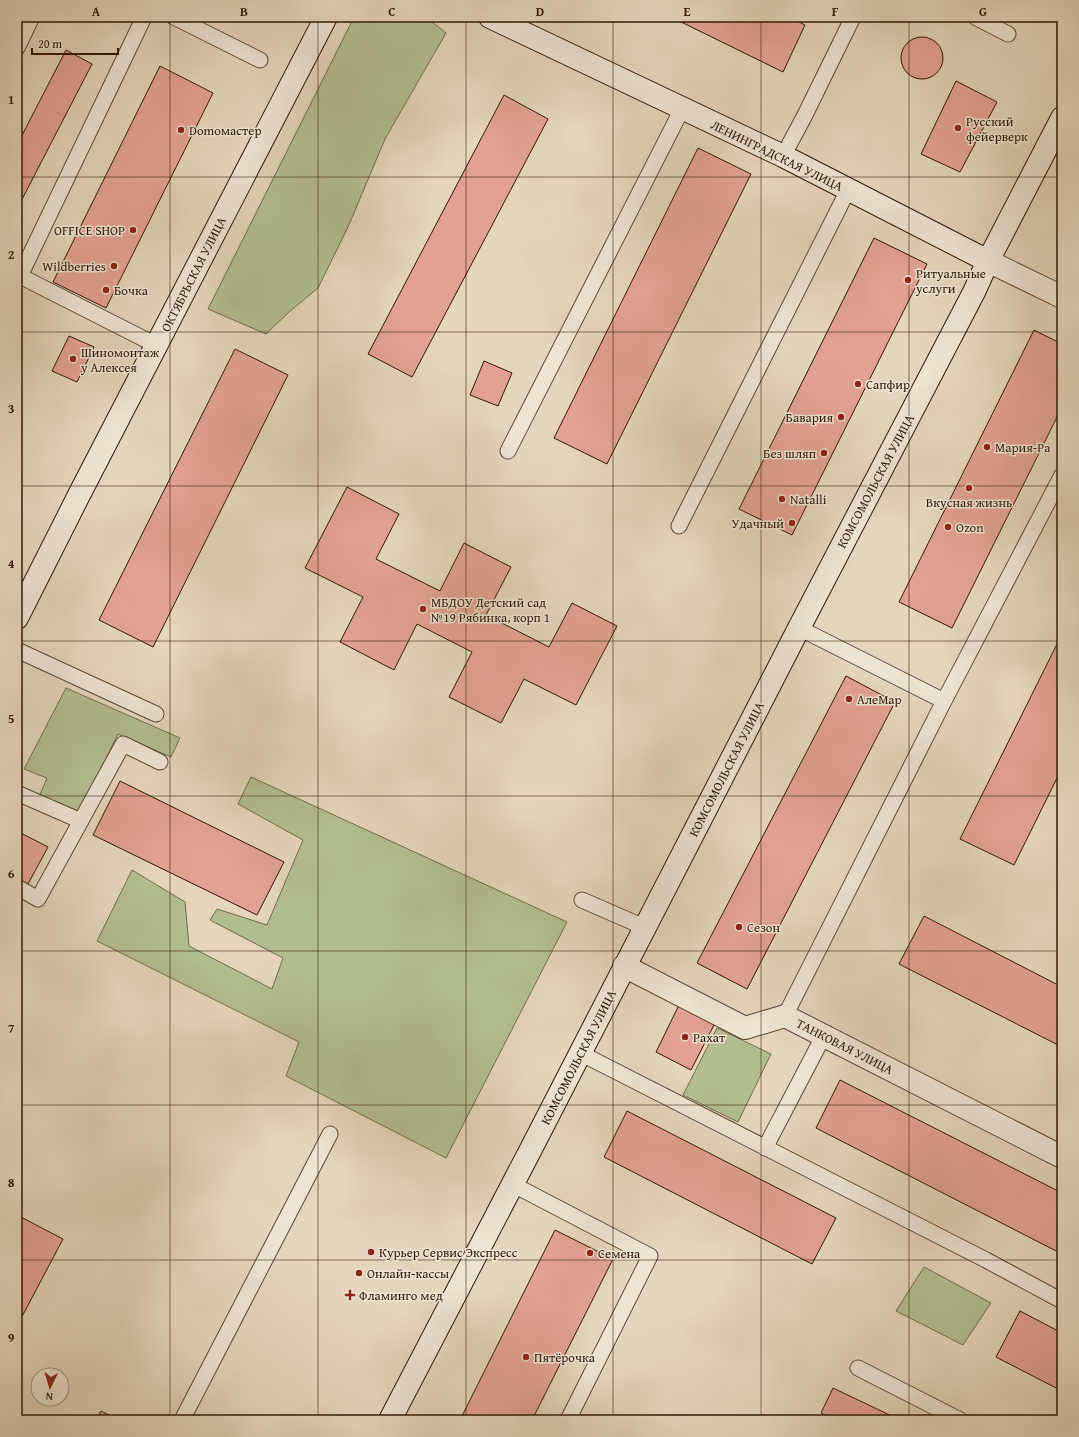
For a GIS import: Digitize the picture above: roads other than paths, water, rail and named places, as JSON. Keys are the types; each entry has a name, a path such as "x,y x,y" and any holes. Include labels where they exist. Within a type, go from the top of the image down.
{"main road":[{"name":"ОКТЯБРЬСКАЯ УЛИЦА","path":"18,615 326,17"},
{"name":"ЛЕНИНГРАДСКАЯ УЛИЦА","path":"490,17 783,156 988,262 1062,298"},
{"name":"КОМСОМОЛЬСКАЯ УЛИЦА","path":"390,1420 974,292 1062,118"},
{"name":"ТАНКОВАЯ УЛИЦА","path":"624,966 745,1028 785,1016 1062,1157"}],"lane":[{"path":"17,48 32,17"},
{"path":"144,17 20,276 156,345"},
{"path":"174,17 260,60"},
{"path":"783,156 804,117 853,17"},
{"path":"975,17 1008,34"},
{"path":"508,450 682,109"},
{"path":"679,526 848,190"},
{"path":"785,1016 944,701 1062,475"},
{"path":"799,628 944,701"},
{"path":"17,650 156,714"},
{"path":"17,888 38,899 123,744 160,762"},
{"path":"17,793 81,821"},
{"path":"582,900 644,927"},
{"path":"765,1148 824,1036"},
{"path":"580,1053 986,1260 1062,1301"},
{"path":"182,1420 330,1134"},
{"path":"512,1184 650,1256 568,1420"},
{"path":"858,1368 960,1420"}],"place":[{"name":"Русский фейерверк","path":"958,128"},
{"name":"Domoмастер","path":"181,130"},
{"name":"OFFICE SHOP","path":"133,230"},
{"name":"Wildberries","path":"114,266"},
{"name":"Ритуальные услуги","path":"908,280"},
{"name":"Бочка","path":"106,290"},
{"name":"Шиномонтаж у Алексея","path":"73,359"},
{"name":"Сапфир","path":"858,384"},
{"name":"Бавария","path":"841,417"},
{"name":"Мария-Ра","path":"987,447"},
{"name":"Без шляп","path":"824,453"},
{"name":"Вкусная жизнь","path":"969,488"},
{"name":"Natalli","path":"782,499"},
{"name":"Удачный","path":"792,523"},
{"name":"Ozon","path":"948,527"},
{"name":"МБДОУ Детский сад №19 Рябинка, корп 1","path":"423,609"},
{"name":"АлеМар","path":"849,699"},
{"name":"Сезон","path":"739,927"},
{"name":"Рахат","path":"685,1037"},
{"name":"Курьер Сервис Экспресс","path":"371,1252"},
{"name":"Семена","path":"590,1253"},
{"name":"Онлайн-кассы","path":"359,1273"},
{"name":"Фламинго мед","path":"350,1295"},
{"name":"Пятёрочка","path":"526,1357"}]}
